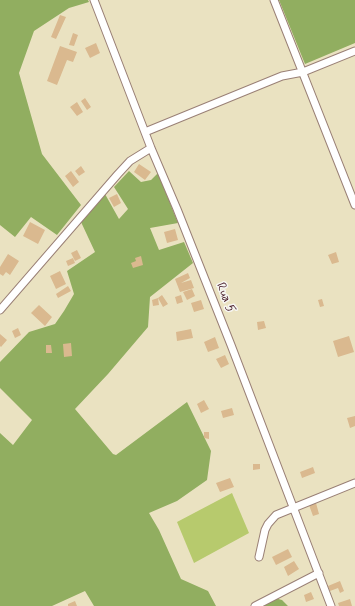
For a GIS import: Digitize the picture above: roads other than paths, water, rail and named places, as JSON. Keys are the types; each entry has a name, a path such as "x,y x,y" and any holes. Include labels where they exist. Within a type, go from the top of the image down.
{"street":[{"name":"Rua 5","path":"94,0 151,148 222,323 331,606"},
{"path":"274,0 355,205"},
{"path":"145,132 282,76 303,72 355,51"},
{"path":"0,310 130,161 151,148"},
{"path":"259,557 261,545 268,524 276,515 355,483"},
{"path":"255,606 319,573"}]}
